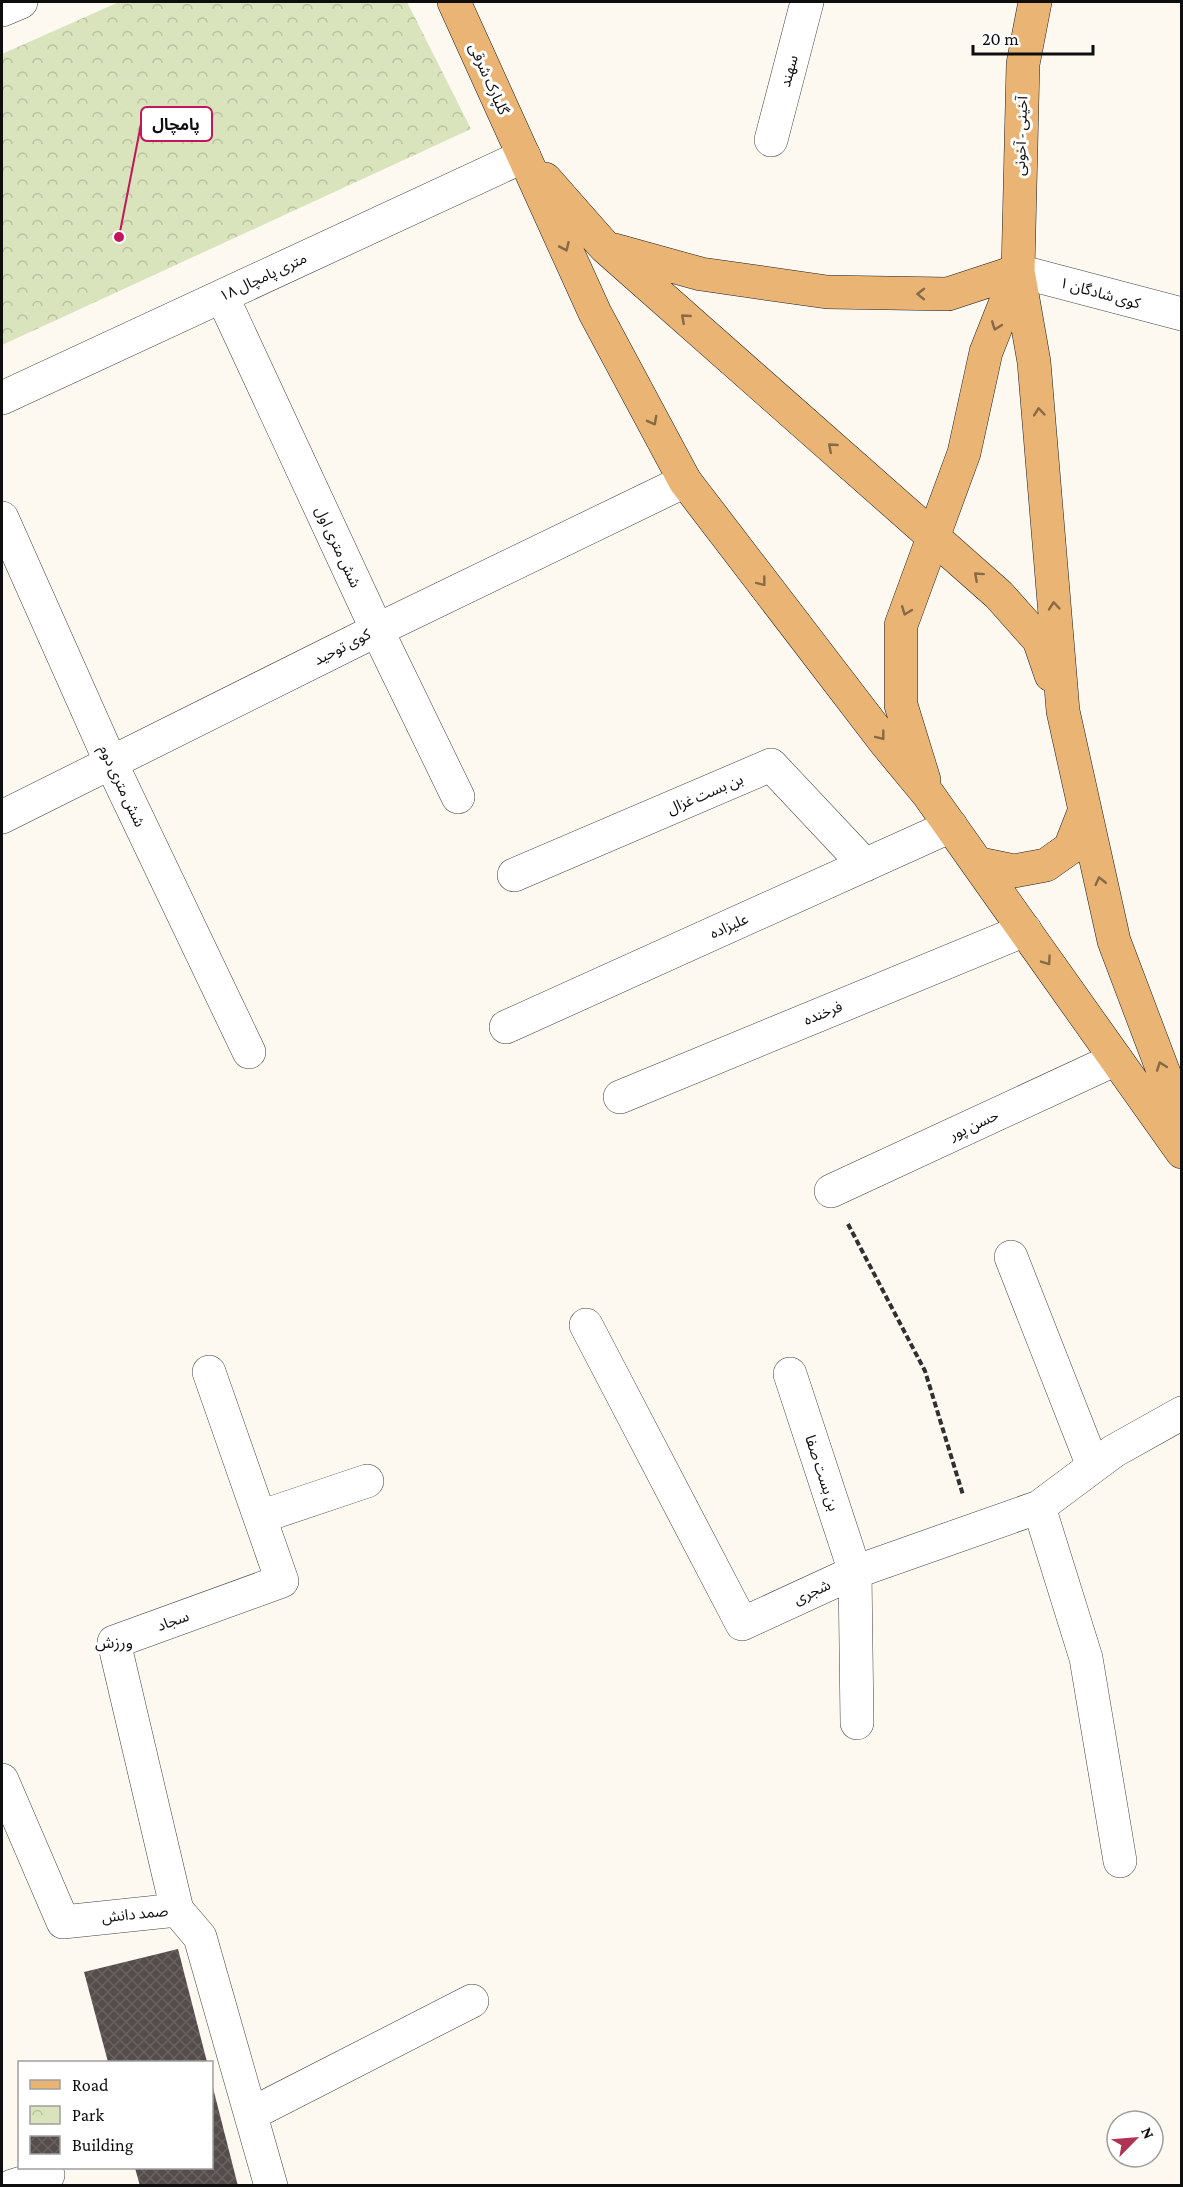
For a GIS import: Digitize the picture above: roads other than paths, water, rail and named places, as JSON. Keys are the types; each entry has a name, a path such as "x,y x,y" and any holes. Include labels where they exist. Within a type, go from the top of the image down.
{"main road":[{"name":"گلپارک شرقی","path":"454,2 595,313 685,481 885,742 928,794"},
{"name":"آخینی - آخونی","path":"1018,271 1023,64 1035,2"},
{"path":"524,156 605,247 999,595 1039,640 1063,711 1114,940 1182,1121"},
{"path":"605,247 701,274 827,292 948,294 1018,271"},
{"path":"1018,271 986,352 964,453 901,625 901,705 928,794 980,864 1182,1152"},
{"path":"1018,271 1034,362 1063,711"},
{"path":"980,864 1014,871 1046,865 1070,848 1084,812"}],"street":[{"path":"2,10 21,2"},
{"name":"سهند","path":"771,140 807,2"},
{"name":"۱۸ متری پامچال","path":"2,398 524,156"},
{"name":"کوی شادگان ۱","path":"1018,271 1182,314"},
{"name":"شش متری اول","path":"222,296 377,630 458,797"},
{"name":"کوی توحید","path":"2,817 377,630 685,481"},
{"name":"شش متری دوم","path":"2,518 111,763 249,1052"},
{"name":"بن بست غزال","path":"514,875 771,765 865,865"},
{"name":"علیزاده","path":"506,1027 951,826"},
{"name":"فرخنده","path":"620,1097 1025,930"},
{"name":"حسن پور","path":"831,1191 1116,1059"},
{"path":"1011,1257 1093,1466"},
{"name":"شجری","path":"586,1325 742,1624 855,1572 1039,1507 1114,1451 1182,1413"},
{"name":"سجاد","path":"177,1910 114,1642 282,1581 209,1372"},
{"name":"بن بست صفا","path":"790,1374 855,1572 857,1723"},
{"path":"260,1518 368,1481"},
{"path":"1039,1507 1086,1658 1120,1861"},
{"name":"صمد دانش","path":"2,1780 63,1922 177,1910 200,1936 271,2186"},
{"path":"251,2114 472,2001"},
{"path":"12,2186 48,2175"}],"place":[{"name":"پامچال","path":"119,237"}],"district":[{"name":"ورزش","path":"114,1642"}]}
